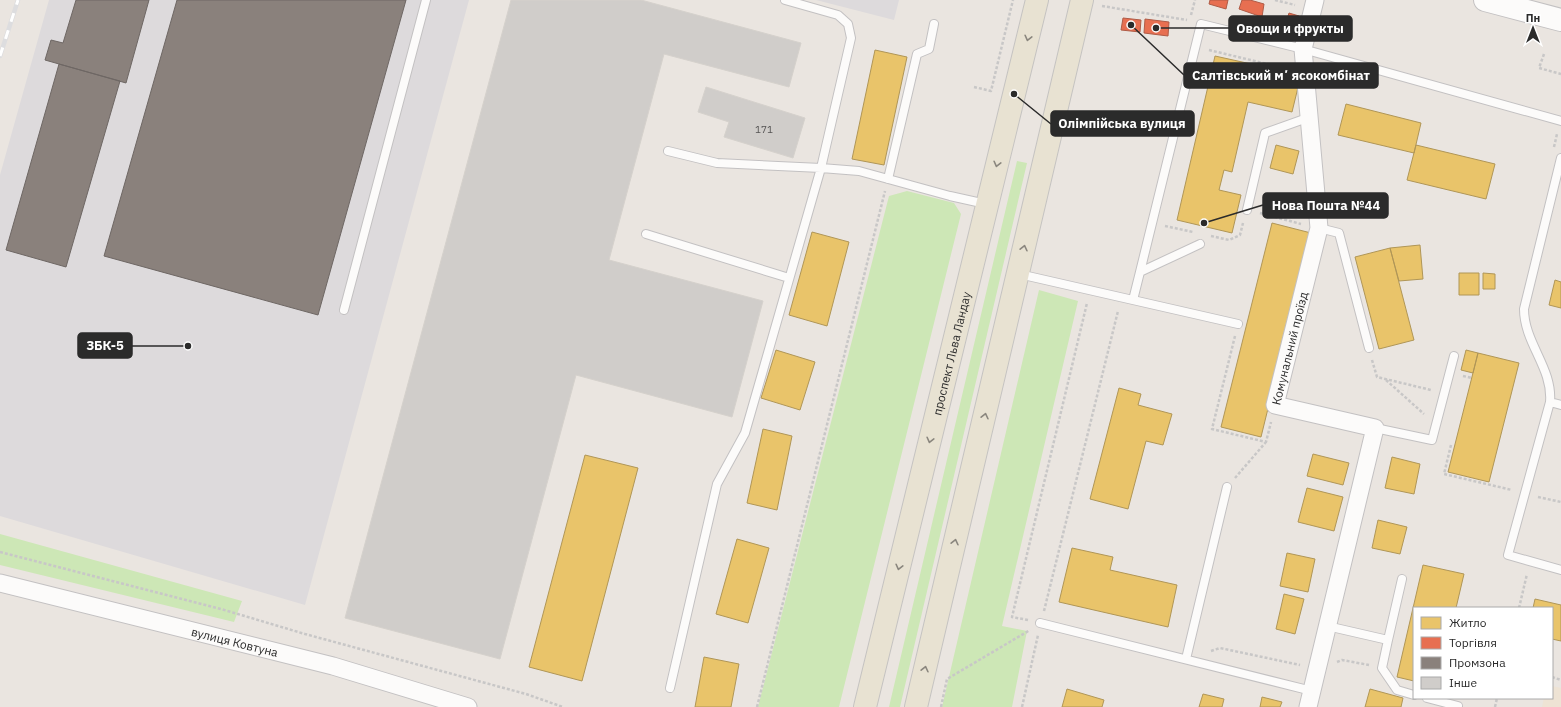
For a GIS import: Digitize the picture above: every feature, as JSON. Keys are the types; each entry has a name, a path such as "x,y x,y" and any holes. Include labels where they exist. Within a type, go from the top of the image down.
{"main road":[{"name":"проспект Льва Ландау","path":"865,707 1037,0"},
{"path":"916,707 1018,274 1091,3"}],"street":[{"name":"Комунальний проїзд","path":"1315,0 1303,49 1319,228 1276,405 1375,428"},
{"path":"1485,0 1561,20"},
{"path":"1310,699 1375,428"},
{"name":"вулиця Ковтуна","path":"0,583 333,666 468,707"}],"lane":[{"path":"344,310 426,0"},
{"path":"670,688 717,484 744,432 821,168 851,38 848,24 838,15 785,0"},
{"path":"888,179 917,54 929,49 934,24"},
{"path":"1133,300 1202,24 1303,49 1560,124"},
{"path":"1247,210 1265,133 1310,117"},
{"path":"668,152 716,163 859,171 950,196 987,204"},
{"path":"1561,158 1524,303 1524,314 1529,336 1548,381 1550,402 1508,555 1561,570"},
{"path":"1319,228 1339,233 1369,348"},
{"path":"646,234 789,278"},
{"path":"1140,272 1200,244"},
{"path":"1018,274 1238,324"},
{"path":"1375,428 1432,440 1454,356"},
{"path":"1550,402 1561,405"},
{"path":"1186,659 1227,487"},
{"path":"1402,579 1382,668 1397,690 1413,695"},
{"path":"1040,623 1186,659 1310,699"},
{"path":"1327,626 1388,640"},
{"path":"1430,699 1445,705 1458,706"}],"path":[{"path":"974,87 991,91 1013,0"},
{"path":"1091,3 1190,21 1195,0"},
{"path":"1196,47 1306,73"},
{"path":"1544,54 1539,68 1561,74"},
{"path":"1554,150 1560,124"},
{"path":"757,707 888,179"},
{"path":"1206,235 1229,240 1240,235 1247,210 1319,228"},
{"path":"1152,223 1198,233"},
{"path":"1040,623 1012,617 1090,290"},
{"path":"1022,707 1040,623 1121,297"},
{"path":"1238,324 1212,429 1266,442"},
{"path":"1450,372 1472,378"},
{"path":"1377,377 1434,391"},
{"path":"1385,379 1428,417"},
{"path":"1227,487 1266,442 1276,405"},
{"path":"1451,445 1444,474 1561,502"},
{"path":"0,552 221,609 305,634 526,694 563,707"},
{"path":"1519,607 1528,570"},
{"path":"941,707 947,678 1040,623"},
{"path":"1186,659 1220,648 1317,669 1342,660 1382,668"}],"shaded area":[{"path":"49,0 469,0 305,605 0,516 0,175"},
{"path":"816,0 899,0 894,20"},
{"path":"1553,686 1561,688 1561,707 1542,707 1544,699 1553,699"}],"green space":[{"path":"1017,161 1027,163 900,707 889,707"},
{"path":"907,191 954,203 961,214 839,707 758,707 889,196"},
{"path":"1039,290 1078,301 1002,626 1027,631 1012,707 942,707"},
{"path":"0,534 242,601 234,622 0,565"}],"building: Житло":[{"path":"875,50 907,57 884,165 852,159"},
{"path":"1215,56 1301,75 1292,112 1248,102 1232,172 1224,170 1219,190 1241,195 1232,233 1177,220"},
{"path":"1346,104 1421,123 1414,153 1338,135"},
{"path":"1276,145 1299,151 1293,174 1270,168"},
{"path":"1416,145 1495,164 1486,199 1407,180"},
{"path":"1272,223 1311,233 1261,437 1221,427"},
{"path":"812,232 849,242 827,326 789,315"},
{"path":"1420,245 1423,279 1399,281 1390,248"},
{"path":"1390,248 1414,340 1379,349 1355,257"},
{"path":"1459,273 1479,273 1479,295 1459,295"},
{"path":"1483,273 1495,274 1495,289 1483,289"},
{"path":"1555,280 1561,282 1561,308 1549,305"},
{"path":"776,350 815,362 800,410 761,398"},
{"path":"1466,350 1478,353 1473,373 1461,370"},
{"path":"1478,353 1519,363 1489,482 1448,472"},
{"path":"1119,388 1141,394 1138,405 1172,414 1163,445 1146,441 1128,509 1090,499"},
{"path":"763,429 792,436 777,510 747,503"},
{"path":"1313,454 1349,463 1343,485 1307,476"},
{"path":"585,455 638,468 582,681 529,667"},
{"path":"1392,457 1420,464 1414,494 1385,488"},
{"path":"1307,488 1343,497 1334,531 1298,522"},
{"path":"1378,520 1407,527 1400,554 1372,548"},
{"path":"737,539 769,548 748,623 716,614"},
{"path":"1072,548 1113,557 1110,570 1177,585 1168,627 1059,602"},
{"path":"1287,553 1315,559 1308,592 1280,586"},
{"path":"1423,565 1464,574 1456,607 1413,607"},
{"path":"1284,594 1304,599 1295,634 1276,629"},
{"path":"1535,599 1561,605 1561,641 1553,639 1553,607 1533,607"},
{"path":"1413,608 1413,681 1397,677"},
{"path":"704,657 739,664 731,707 695,707"},
{"path":"1067,689 1104,700 1102,707 1062,707"},
{"path":"1370,689 1403,698 1401,707 1365,707"},
{"path":"1203,694 1224,699 1222,707 1199,707"},
{"path":"1262,697 1282,702 1280,707 1260,707"}],"building: Торгівля":[{"path":"1210,0 1228,0 1226,9 1209,4"},
{"path":"1242,0 1250,0 1264,4 1262,17 1239,9"},
{"path":"1289,13 1299,16 1296,25 1286,22"},
{"path":"1123,18 1141,20 1140,32 1121,30"},
{"path":"1145,19 1169,22 1168,36 1144,33"}],"building: Промзона":[{"path":"76,0 149,0 126,83 45,60 51,40 63,43"},
{"path":"177,0 406,0 318,315 104,256"},
{"path":"59,64 120,81 66,267 6,250"}],"building: Інше":[{"path":"511,0 641,0 801,43 789,87 664,54 609,260 763,301 732,417 576,375 500,659 345,618"},
{"path":"706,87 805,118 793,158 724,137 729,122 698,112"}],"railway":[{"path":"0,56 18,0"}],"place":[{"name":"Салтівський мʼясокомбінат","path":"1131,25"},
{"name":"Овощи и фрукты","path":"1156,28"},
{"name":"Олімпійська вулиця","path":"1014,94"},
{"name":"Нова Пошта №44","path":"1204,223"},
{"name":"ЗБК-5","path":"188,346"}]}
